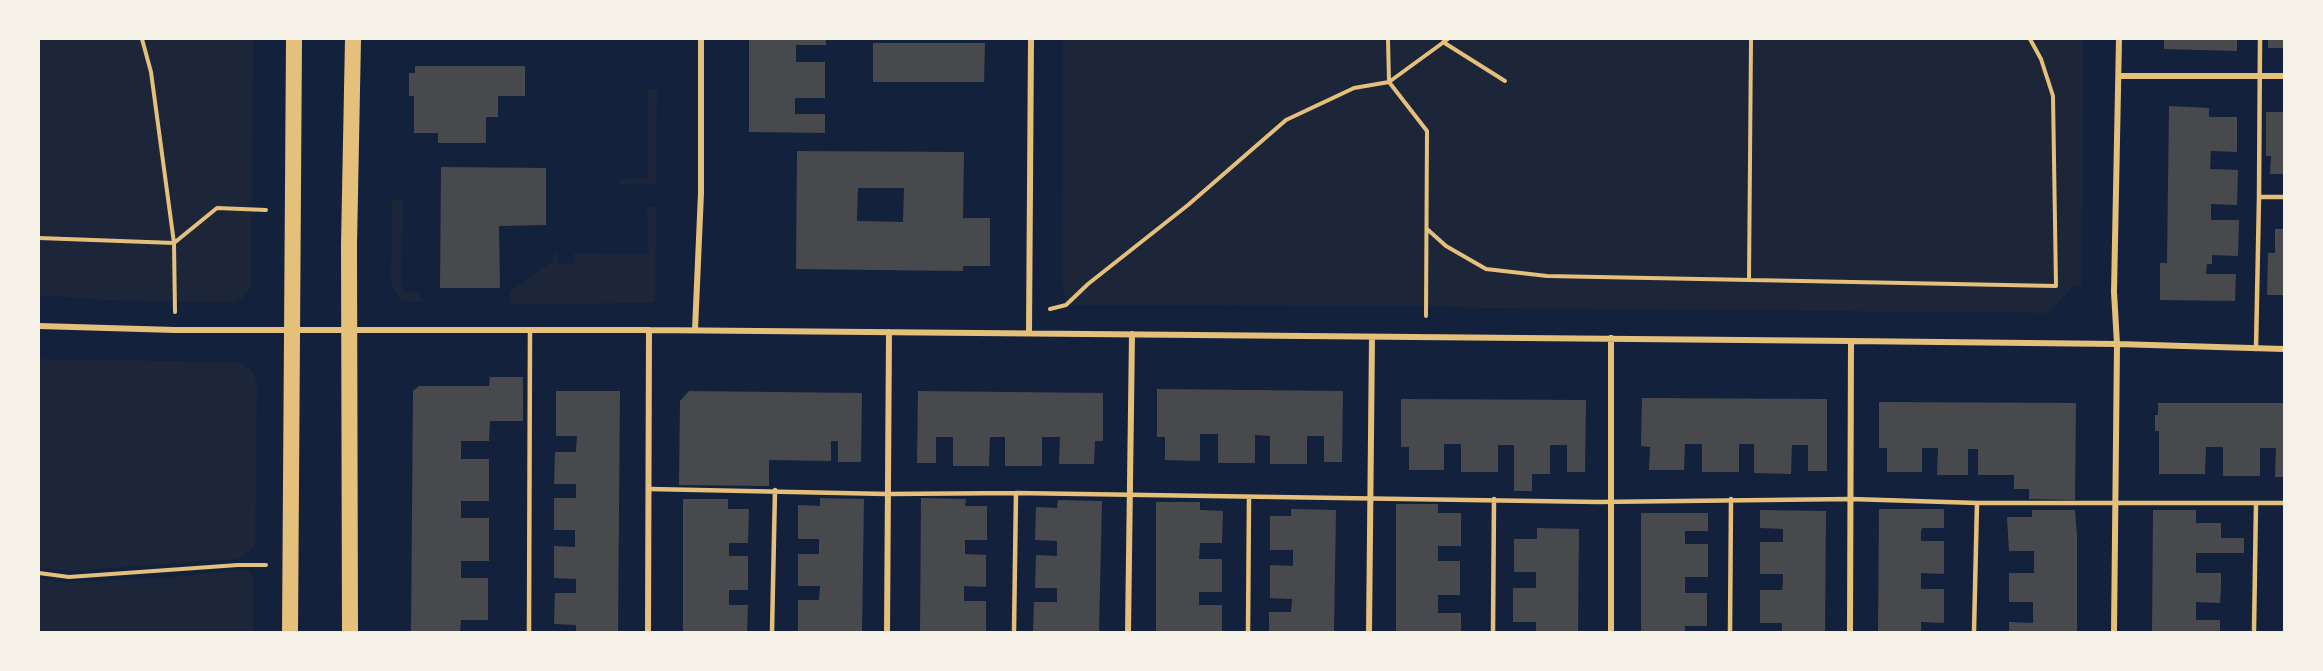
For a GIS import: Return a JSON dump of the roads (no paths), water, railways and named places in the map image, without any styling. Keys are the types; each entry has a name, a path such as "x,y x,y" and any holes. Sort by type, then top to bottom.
{"highway":[{"path":"290,632 294,39"},
{"path":"350,632 353,39"}],"street":[{"path":"695,330 701,193 702,39"},
{"path":"1029,333 1031,39"},
{"path":"2114,632 2117,344 2114,292 2119,39"},
{"path":"2119,76 2284,76"},
{"path":"39,326 175,330 695,330 1611,338 2117,344 2284,349"},
{"path":"648,632 649,330"},
{"path":"887,632 889,332"},
{"path":"1128,632 1132,334"},
{"path":"1369,632 1372,337"},
{"path":"1611,338 1611,632"},
{"path":"1850,632 1851,341"}],"lane":[{"path":"2256,349 2260,39"},
{"path":"2259,197 2284,197"},
{"path":"529,632 531,330"},
{"path":"650,489 1612,502 1851,500 2115,504 2284,503"},
{"path":"772,632 775,490"},
{"path":"1014,632 1016,493"},
{"path":"1248,632 1249,497"},
{"path":"1493,632 1494,500"},
{"path":"1730,632 1731,500"},
{"path":"1974,632 1977,503"},
{"path":"2254,632 2256,503"}]}
